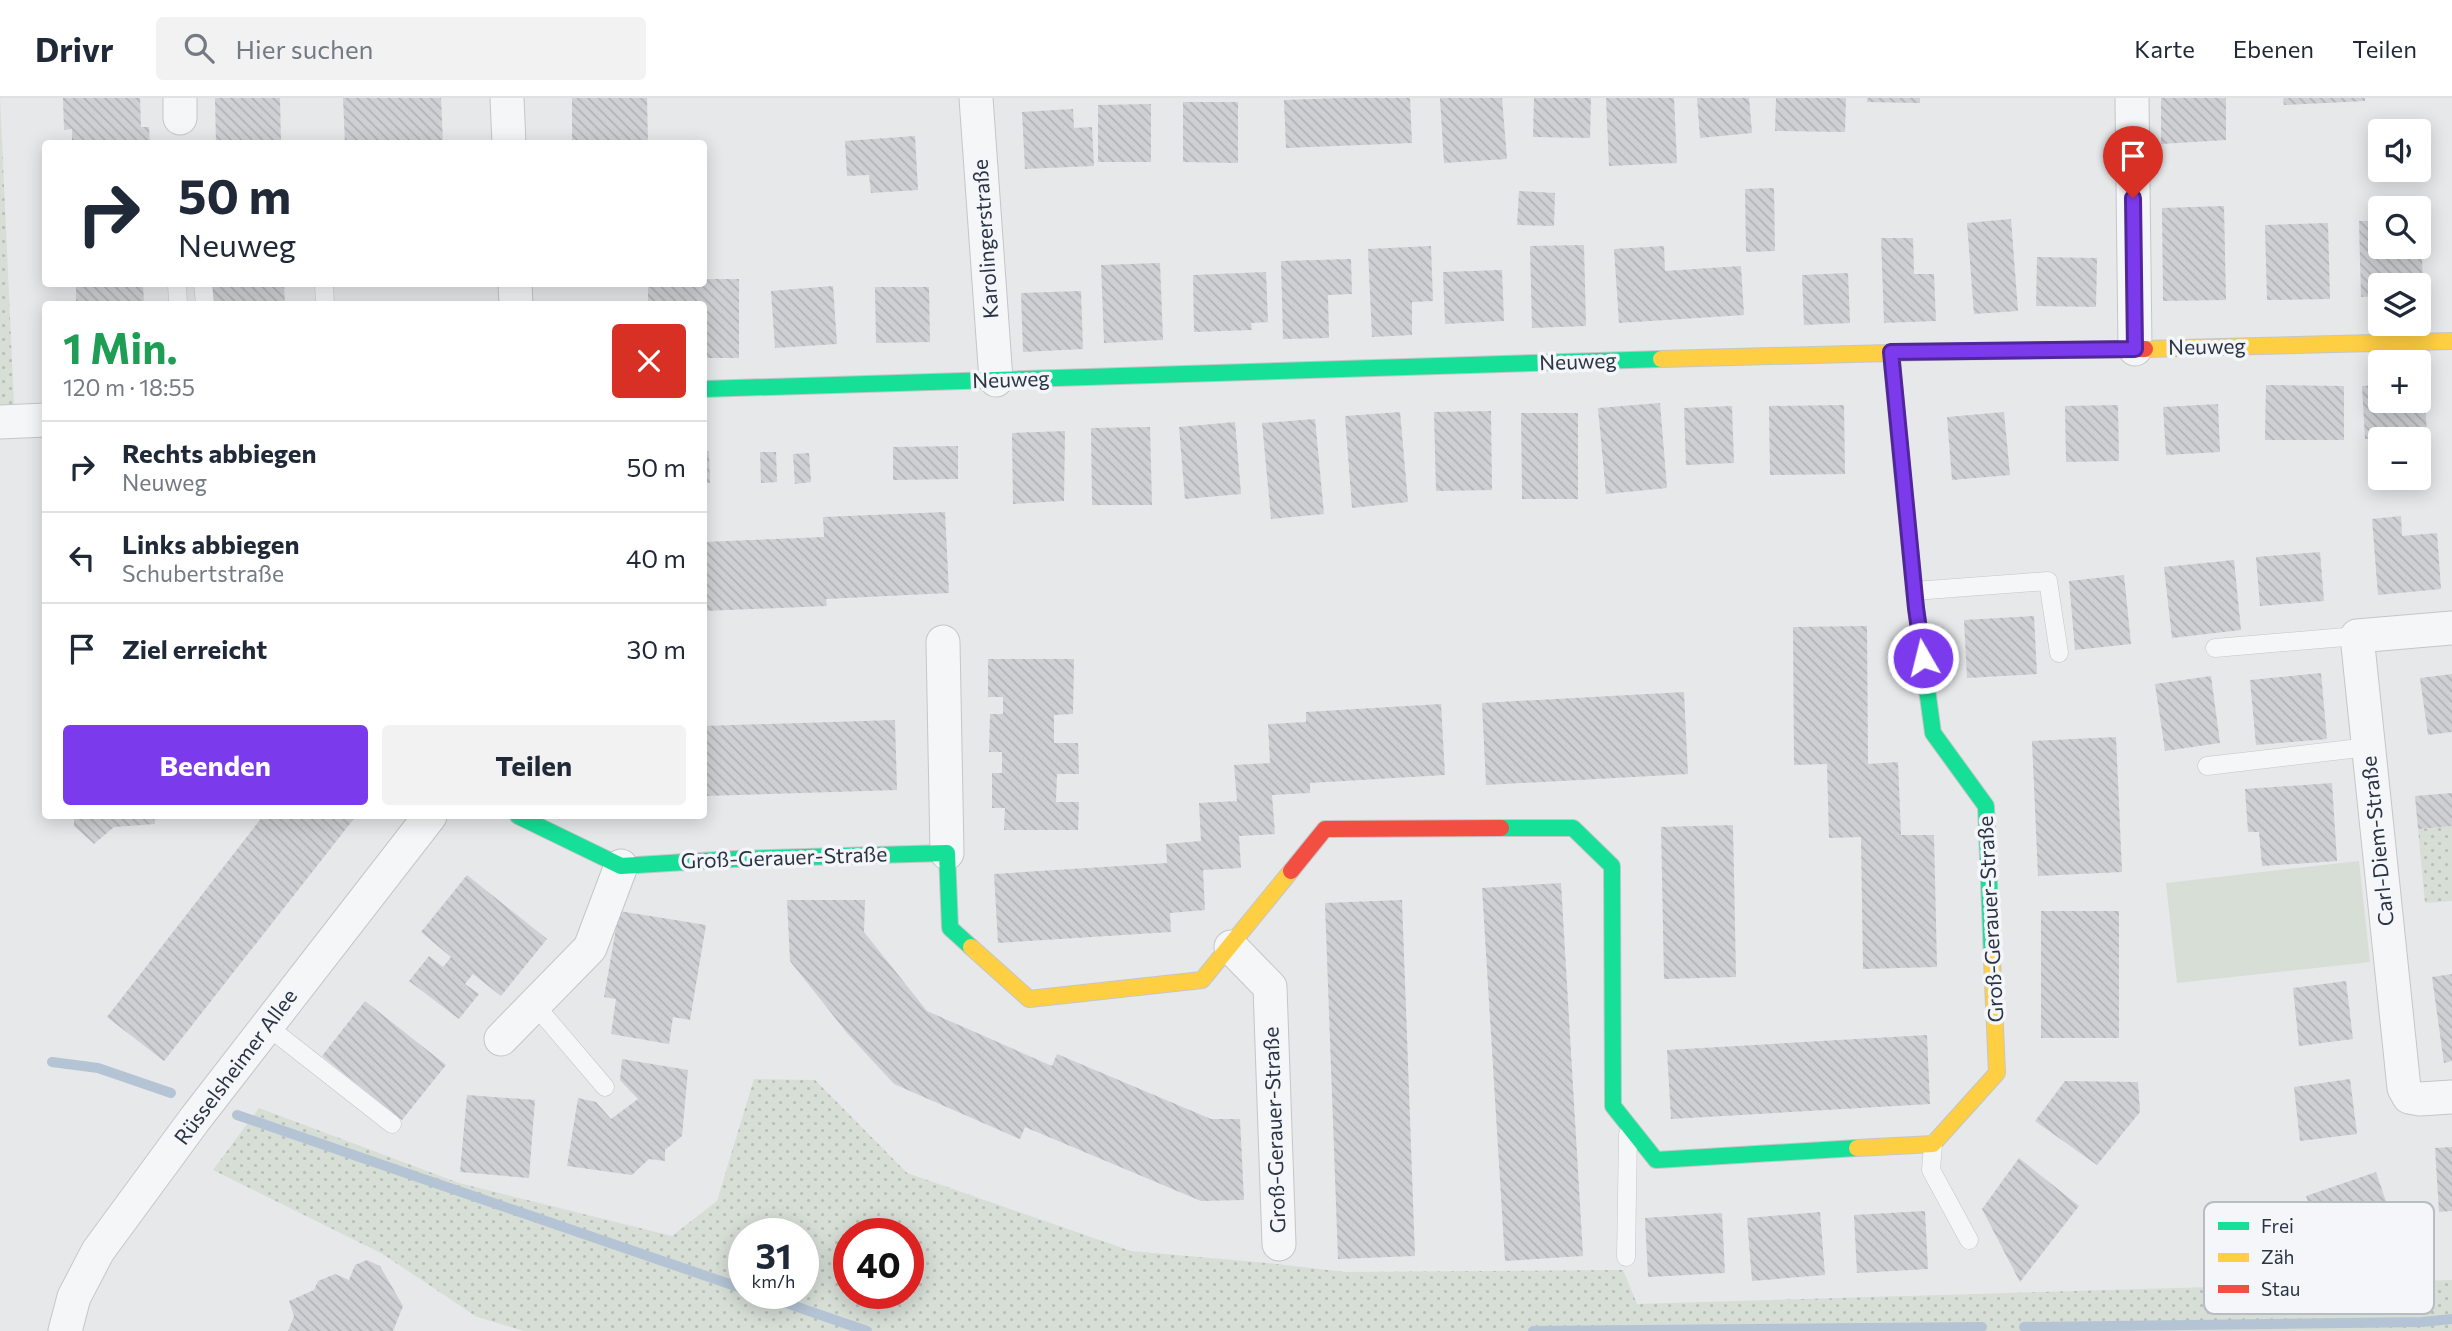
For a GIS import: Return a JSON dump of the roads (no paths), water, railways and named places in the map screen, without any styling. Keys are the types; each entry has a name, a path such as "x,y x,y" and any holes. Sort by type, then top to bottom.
{"street":[{"path":"507,98 509,140"},
{"name":"Karolingerstraße","path":"976,98 996,380"},
{"path":"2132,98 2135,349"},
{"name":"Neuweg","path":"707,388 1891,352 2452,341"},
{"name":"Groß-Gerauer-Straße","path":"1891,352 1914,590 1933,733 1986,806 1997,1073 1933,1144"},
{"path":"0,422 42,419"},
{"path":"2357,636 2452,628"},
{"name":"Carl-Diem-Straße","path":"2357,636 2403,1088 2409,1097 2452,1097"},
{"path":"943,642 950,928 1029,999 1202,980 1325,829 1573,828 1612,866 1613,1106 1656,1160 1933,1144"},
{"name":"Rüsselsheimer Allee","path":"65,1331 74,1297 98,1251 267,1026 428,819"},
{"name":"Groß-Gerauer-Straße","path":"525,819 621,866 734,859 947,853"},
{"path":"501,1040 590,948 621,866"},
{"name":"Groß-Gerauer-Straße","path":"1231,947 1270,987 1279,1244"}],"lane":[{"path":"1914,590 2048,581 2059,653"},
{"path":"2215,648 2357,636"},
{"path":"2207,766 2368,747"},
{"path":"535,1005 605,1087"},
{"path":"267,1026 392,1124"},
{"path":"1626,1256 1628,1126"},
{"path":"1933,1144 1931,1170 1969,1240"}],"waterway":[{"path":"52,1062 98,1068 171,1093"},
{"path":"237,1115 728,1284"},
{"path":"803,1309 867,1331"},
{"path":"2024,1327 2422,1322 2452,1319"},
{"path":"1533,1331 1982,1327"}]}
